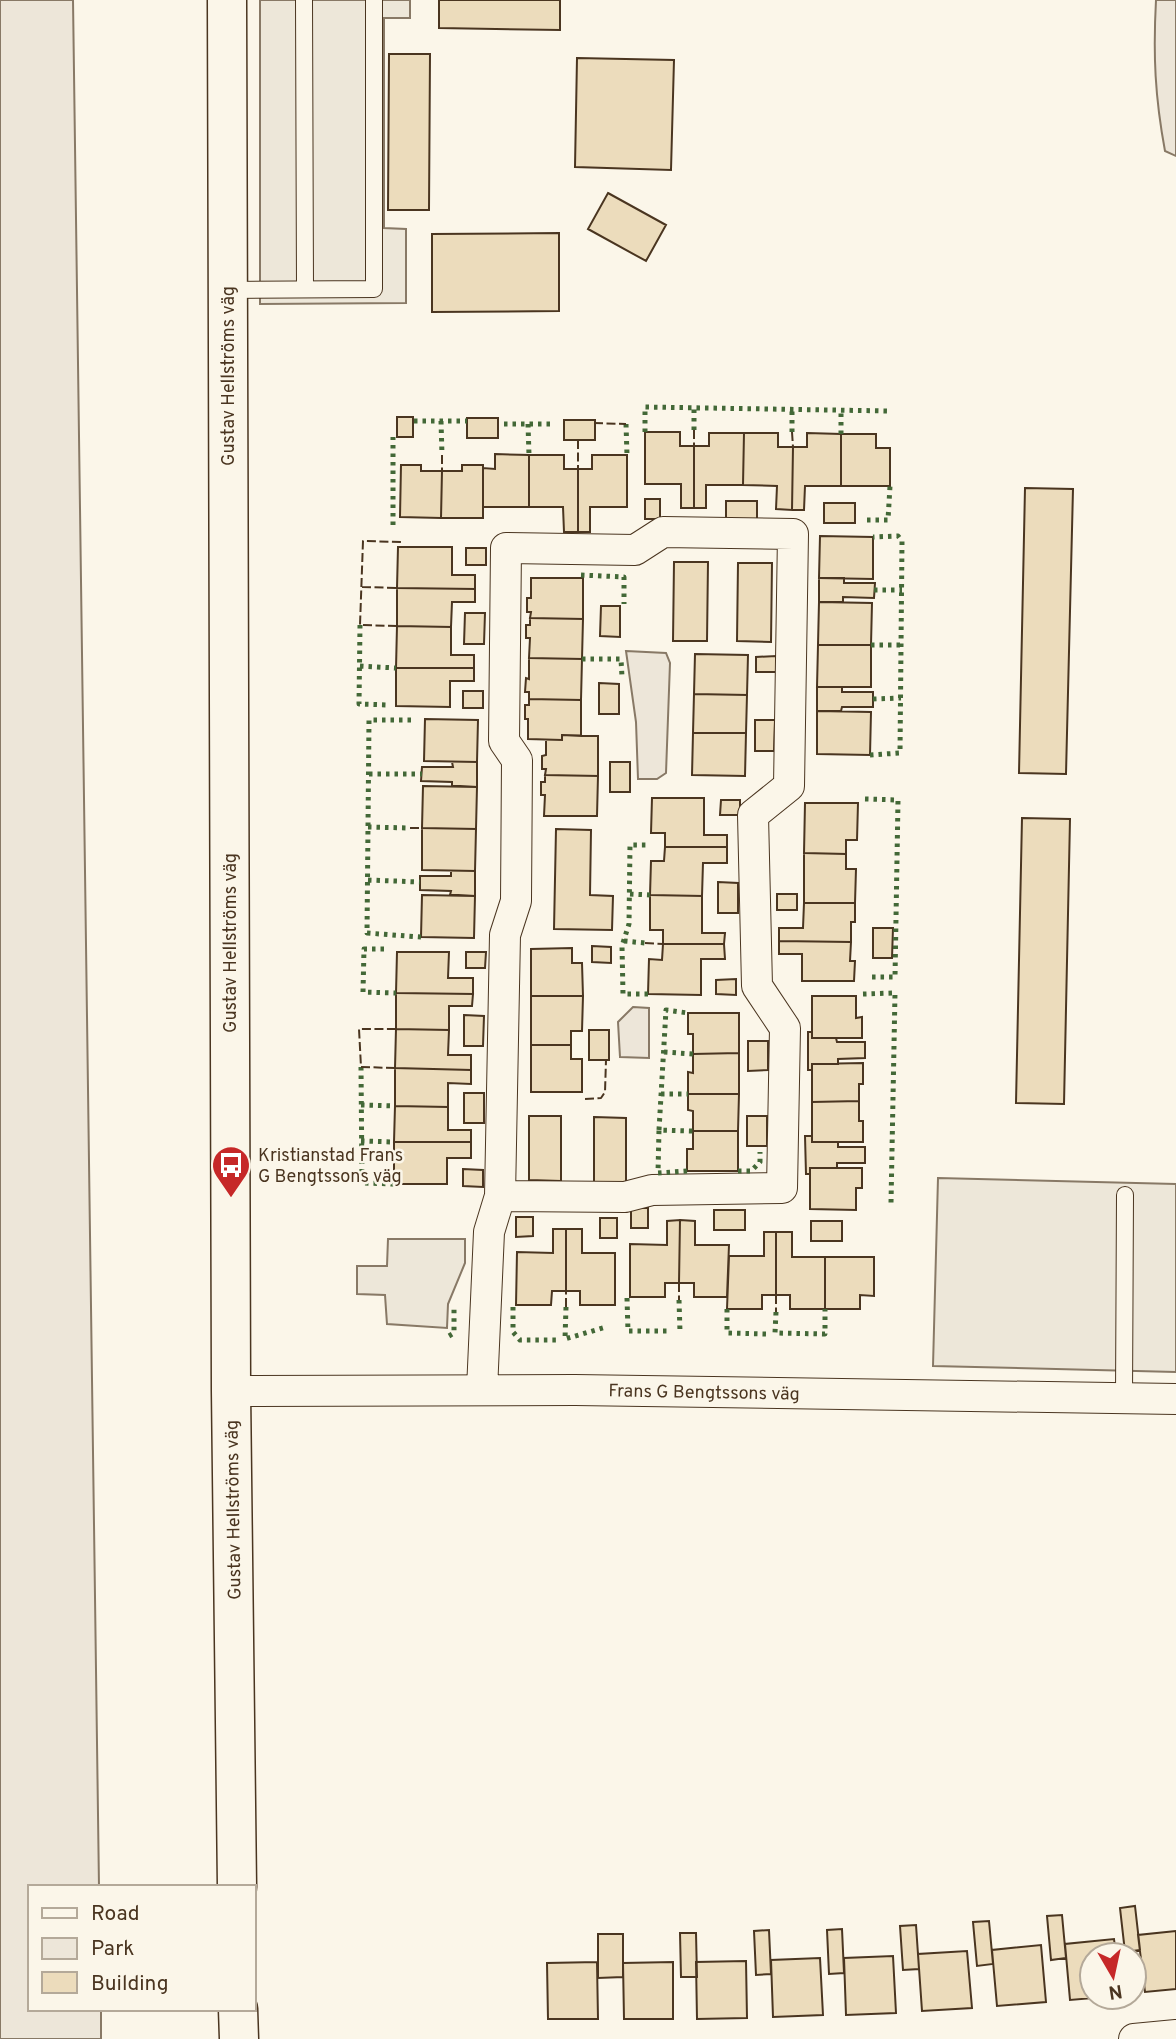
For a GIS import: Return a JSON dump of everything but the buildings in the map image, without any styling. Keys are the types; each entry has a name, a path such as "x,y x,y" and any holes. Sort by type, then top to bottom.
{"street":[{"name":"Gustav Hellströms väg","path":"227,0 231,1391 237,1885"},
{"path":"481,1390 489,1232 500,1196 505,935 516,901 517,760 504,741 506,548 635,550 663,532 793,534 789,786 753,816 757,986 785,1028 782,1188 652,1190 625,1197 500,1196"},
{"name":"Frans G Bengtssons väg","path":"231,1391 481,1390 1176,1399"},
{"path":"238,2011 239,2039"},
{"path":"1134,2039 1176,2035"}],"lane":[{"path":"304,0 305,289"},
{"path":"228,290 374,289 374,0"},
{"path":"1124,1398 1125,1195"}],"green space":[{"path":"0,0 73,0 99,1885 28,1885 28,2011 101,2011 101,2039 0,2039"},
{"path":"1156,0 1176,0 1176,156 1165,151 1159,112 1155,58"},
{"path":"626,651 666,653 670,663 666,773 657,779 638,779 636,722"},
{"path":"633,1007 649,1008 649,1058 620,1057 618,1022"}],"shaded area":[{"path":"260,0 410,0 410,18 384,18 384,228 406,229 406,303 260,304"},
{"path":"938,1178 1176,1184 1176,1372 933,1366"},
{"path":"388,1239 465,1239 465,1263 448,1304 447,1328 387,1324 385,1295 357,1294 357,1266 387,1266"}],"hedge":[{"path":"645,432 645,407 891,411"},
{"path":"694,408 694,430"},
{"path":"792,409 792,432"},
{"path":"841,410 841,434"},
{"path":"414,421 467,421"},
{"path":"441,421 442,455"},
{"path":"504,424 555,424"},
{"path":"528,424 529,455"},
{"path":"626,424 627,455"},
{"path":"393,437 393,525"},
{"path":"867,520 888,520 890,486"},
{"path":"870,755 900,753 902,541 898,536 873,537"},
{"path":"581,575 624,577 624,604"},
{"path":"874,590 902,590"},
{"path":"360,625 359,704 389,705"},
{"path":"871,645 901,645"},
{"path":"582,659 621,659 622,677"},
{"path":"360,666 396,668"},
{"path":"873,699 901,698"},
{"path":"411,720 369,720 367,933 421,937"},
{"path":"369,774 422,774"},
{"path":"865,799 898,800 895,977 868,977"},
{"path":"368,827 410,828"},
{"path":"648,994 623,994 622,946 629,924 630,845 650,845"},
{"path":"368,880 420,882"},
{"path":"630,894 650,895"},
{"path":"624,941 645,943"},
{"path":"384,949 364,949 363,992 396,993"},
{"path":"863,994 895,993 891,1203"},
{"path":"659,1130 666,1010 688,1013"},
{"path":"664,1052 693,1054"},
{"path":"361,1067 362,1183 394,1184"},
{"path":"661,1094 688,1094"},
{"path":"361,1105 395,1106"},
{"path":"687,1171 658,1173 659,1130 693,1131"},
{"path":"361,1141 394,1142"},
{"path":"738,1171 751,1171 760,1162 760,1152"},
{"path":"627,1298 628,1331 669,1331"},
{"path":"679,1300 680,1332"},
{"path":"513,1307 513,1332 520,1340 556,1340"},
{"path":"566,1307 565,1339 606,1327"},
{"path":"449,1336 454,1333 454,1308"},
{"path":"727,1309 727,1333 767,1334"},
{"path":"776,1312 775,1333 825,1334 825,1309"}],"fence":[{"path":"594,423 626,424"},
{"path":"694,430 694,446"},
{"path":"792,432 793,447"},
{"path":"578,440 578,469"},
{"path":"442,455 442,471"},
{"path":"397,626 360,625 363,541 401,542"},
{"path":"362,587 397,588"},
{"path":"410,828 422,828"},
{"path":"645,943 663,944"},
{"path":"395,1068 361,1067 359,1029 396,1029"},
{"path":"585,1099 601,1098 605,1092 606,1060"},
{"path":"679,1283 679,1300"},
{"path":"566,1291 566,1307"},
{"path":"776,1295 776,1312"}],"place":[{"name":"Kristianstad Frans G Bengtssons väg","path":"231,1199"}]}
